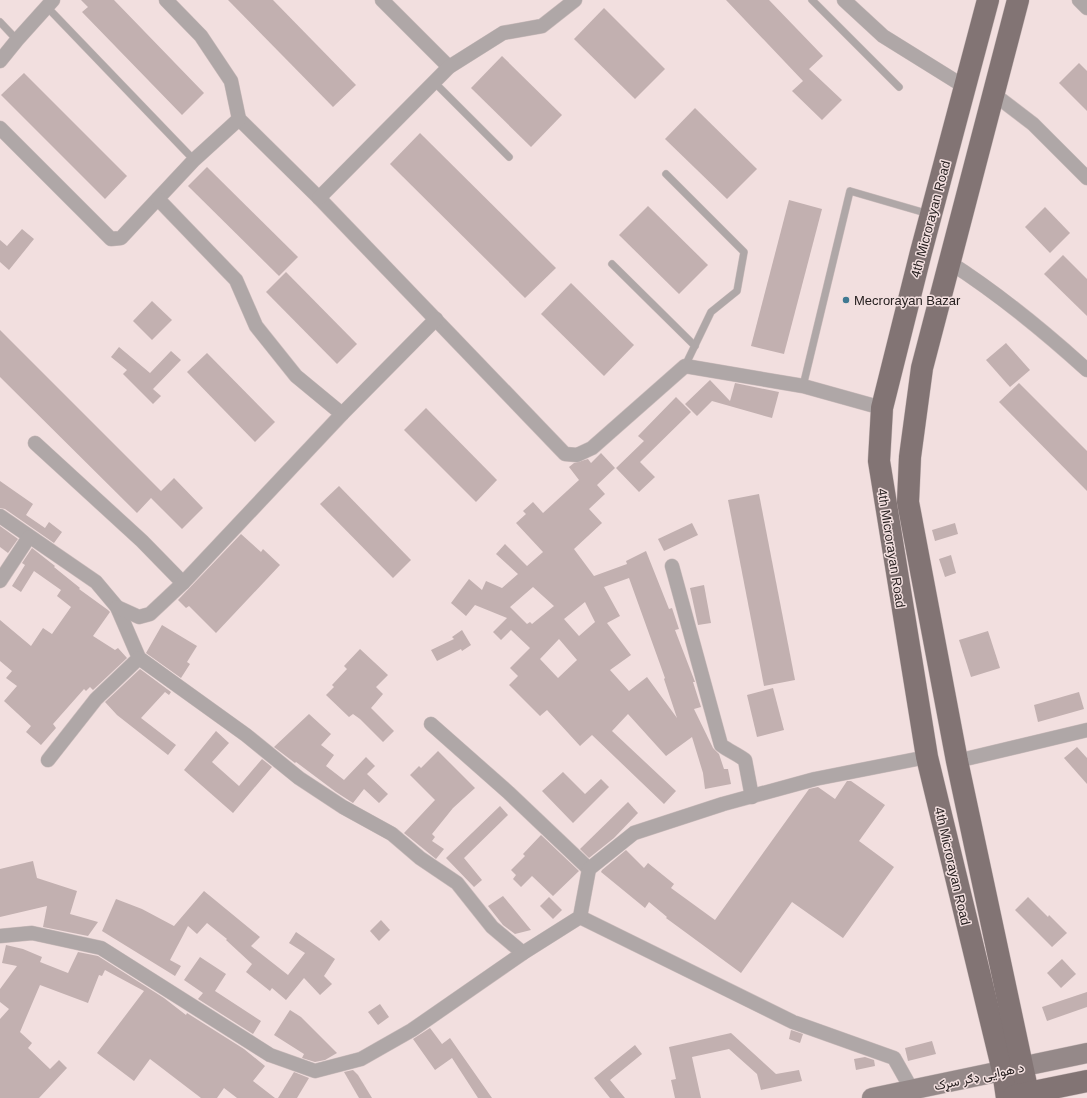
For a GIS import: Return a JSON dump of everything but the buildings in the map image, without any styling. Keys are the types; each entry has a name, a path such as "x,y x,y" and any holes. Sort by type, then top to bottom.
{"main road":[{"name":"4th Microrayan Road","path":"988,0 882,408 878,461 927,757 1013,1069 1029,1096"},
{"name":"4th Microrayan Road","path":"1006,1098 1013,1069 908,502 910,457 922,368 1018,0"},
{"path":"967,78 997,85"},
{"path":"901,603 925,596"},
{"name":"د هوایی ډګر سړک","path":"872,1098 1087,1054"},
{"path":"1006,1098 1029,1096 1087,1081"}],"street":[{"path":"166,0 201,36 232,81 239,119 319,198 565,454 577,455 592,448 685,366 803,386 882,408"},
{"path":"382,0 449,66"},
{"path":"319,198 449,66 503,33 542,26 575,0"},
{"path":"844,0 883,36 967,78"},
{"path":"1079,0 1087,8"},
{"path":"0,61 50,4"},
{"path":"997,85 1033,124 1087,178"},
{"path":"0,128 111,239 121,238 194,160 239,119"},
{"path":"158,199 236,280 256,326 296,376 342,414"},
{"path":"949,262 988,288 1022,314 1087,370"},
{"path":"117,607 139,617 150,614 183,583 342,414 436,319"},
{"path":"35,443 142,541 183,583"},
{"path":"0,516 96,582 117,607 139,658 246,735 299,778 343,808 392,834 420,858 457,883 492,927 523,953"},
{"path":"0,581 29,537"},
{"path":"672,566 721,745 745,760 752,797"},
{"path":"48,760 96,699 139,658"},
{"path":"431,724 509,793 589,869"},
{"path":"957,761 1087,730"},
{"path":"0,936 32,933 101,948 270,1055 316,1071 361,1059 412,1030 523,953 580,917 589,869 634,833 723,804 815,779 927,757"},
{"path":"580,917 793,1022 894,1058 912,1090"}],"lane":[{"path":"812,0 898,87"},
{"path":"50,4 194,160"},
{"path":"0,22 17,40"},
{"path":"434,82 509,157"},
{"path":"666,174 744,252 737,291 711,312 685,366"},
{"path":"803,386 850,191 931,215"},
{"path":"612,264 695,346"}],"place":[{"name":"Mecrorayan Bazar","path":"846,300"}]}
